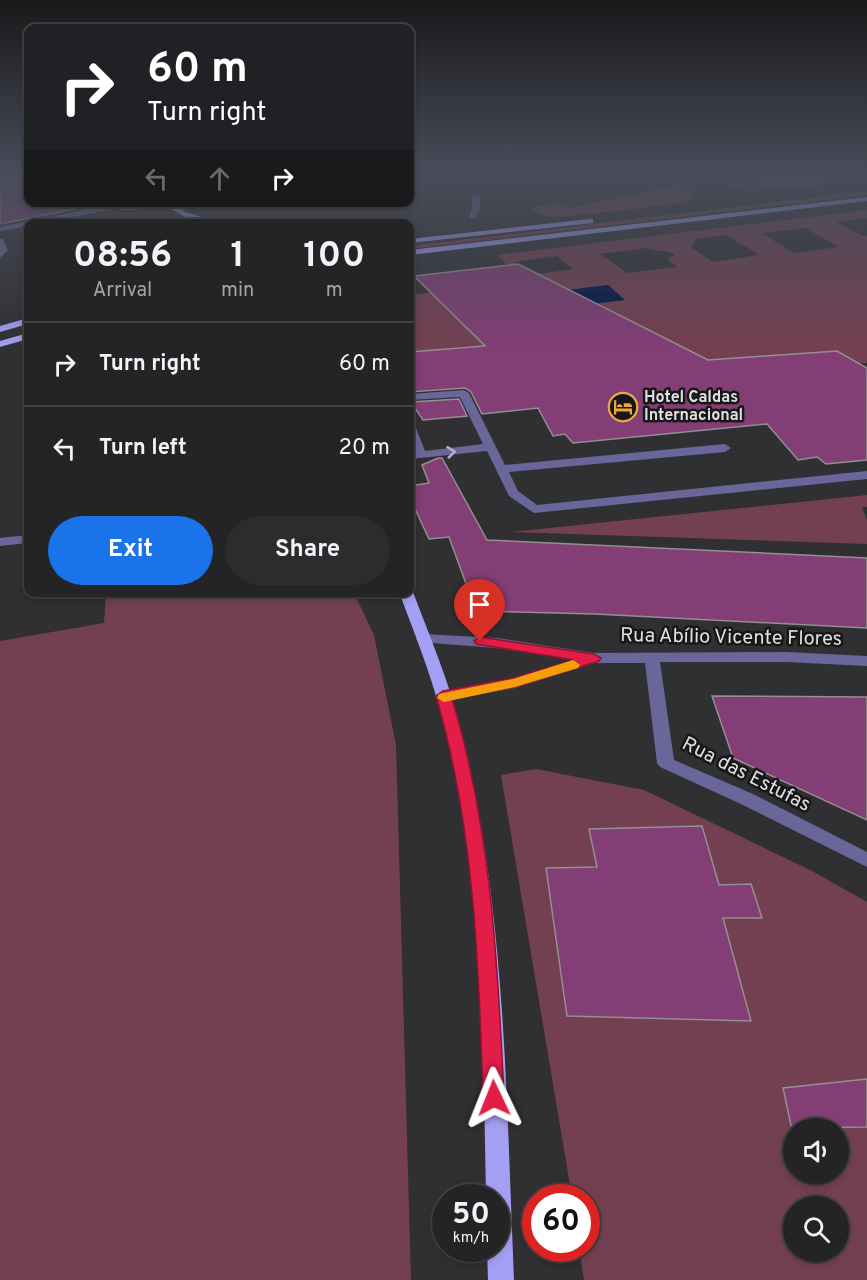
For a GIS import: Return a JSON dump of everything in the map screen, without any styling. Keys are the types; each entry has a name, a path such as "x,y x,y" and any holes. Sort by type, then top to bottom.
{"main road":[{"path":"414,241 492,232"},
{"path":"414,253 590,232"},
{"path":"0,329 24,322"},
{"path":"0,344 24,337"},
{"path":"408,597 453,729 473,828 486,949 501,1280"}],"street":[{"path":"0,241 4,250 0,255"},
{"path":"414,397 464,393 513,493 534,509 867,475"},
{"path":"415,455 492,447"},
{"path":"502,469 725,448"},
{"path":"0,543 24,540"},
{"name":"Rua Abílio Vicente Flores","path":"423,639 497,642 594,658 786,657 867,661"},
{"name":"Rua das Estufas","path":"652,657 666,763 747,799 867,860"},
{"name":"Rua Abílio Vicente Flores","path":"443,696 515,683 594,658"}],"shaded area":[{"path":"529,232 556,232 414,249 414,246"},
{"path":"688,232 772,232 761,233 794,253 839,247 812,232 854,232 867,236 867,363 836,365 831,360 849,358 837,351 796,355 804,361 816,361 823,366 797,369 829,398 772,404 737,368 502,388 499,384 414,392 414,387 548,374 528,343 414,352 414,295 524,282 497,255","holes":["726,235 760,255 713,262 691,247 696,239","646,248 675,255 667,259 677,267 627,273 600,254","557,256 573,269 530,275 514,262","608,285 624,300 590,304 614,328 640,325 647,330 529,343 517,328 476,332 469,323 478,322 464,303"]},
{"path":"867,495 867,507 862,507 867,520 867,544 511,532"},
{"path":"106,597 356,597 374,635 396,745 411,1280 0,1280 0,641 104,623"},
{"path":"536,769 644,790 812,871 867,902 867,1280 584,1280 581,1262 600,1262 600,1184 570,1184 501,775"}],"water":[{"path":"608,285 625,300 543,310 529,295"}],"building":[{"path":"518,264 708,360 837,351 867,368 867,460 826,464 817,457 798,460 767,424 573,443 565,434 553,436 538,408 482,414 471,392 465,388 414,392 414,352 485,346 414,276"},
{"path":"459,399 467,416 423,420 414,406 414,402"},
{"path":"442,458 487,540 867,558 867,628 595,614 476,611 449,537 429,539 414,507 414,485 429,483 422,465"},
{"path":"712,696 867,697 867,820 733,758"},
{"path":"702,826 719,885 751,884 762,918 723,918 751,1021 567,1016 546,868 597,867 589,829"},
{"path":"867,1079 867,1127 849,1127 849,1118 789,1118 783,1088"}],"slow traffic":[{"path":"444,698 443,696 515,683 573,665"}],"place":[{"name":"Hotel Caldas Internacional","path":"623,407"}],"route":[{"path":"480,641 594,658 515,683 443,696 463,772 473,828 489,984 494,1098"}]}
